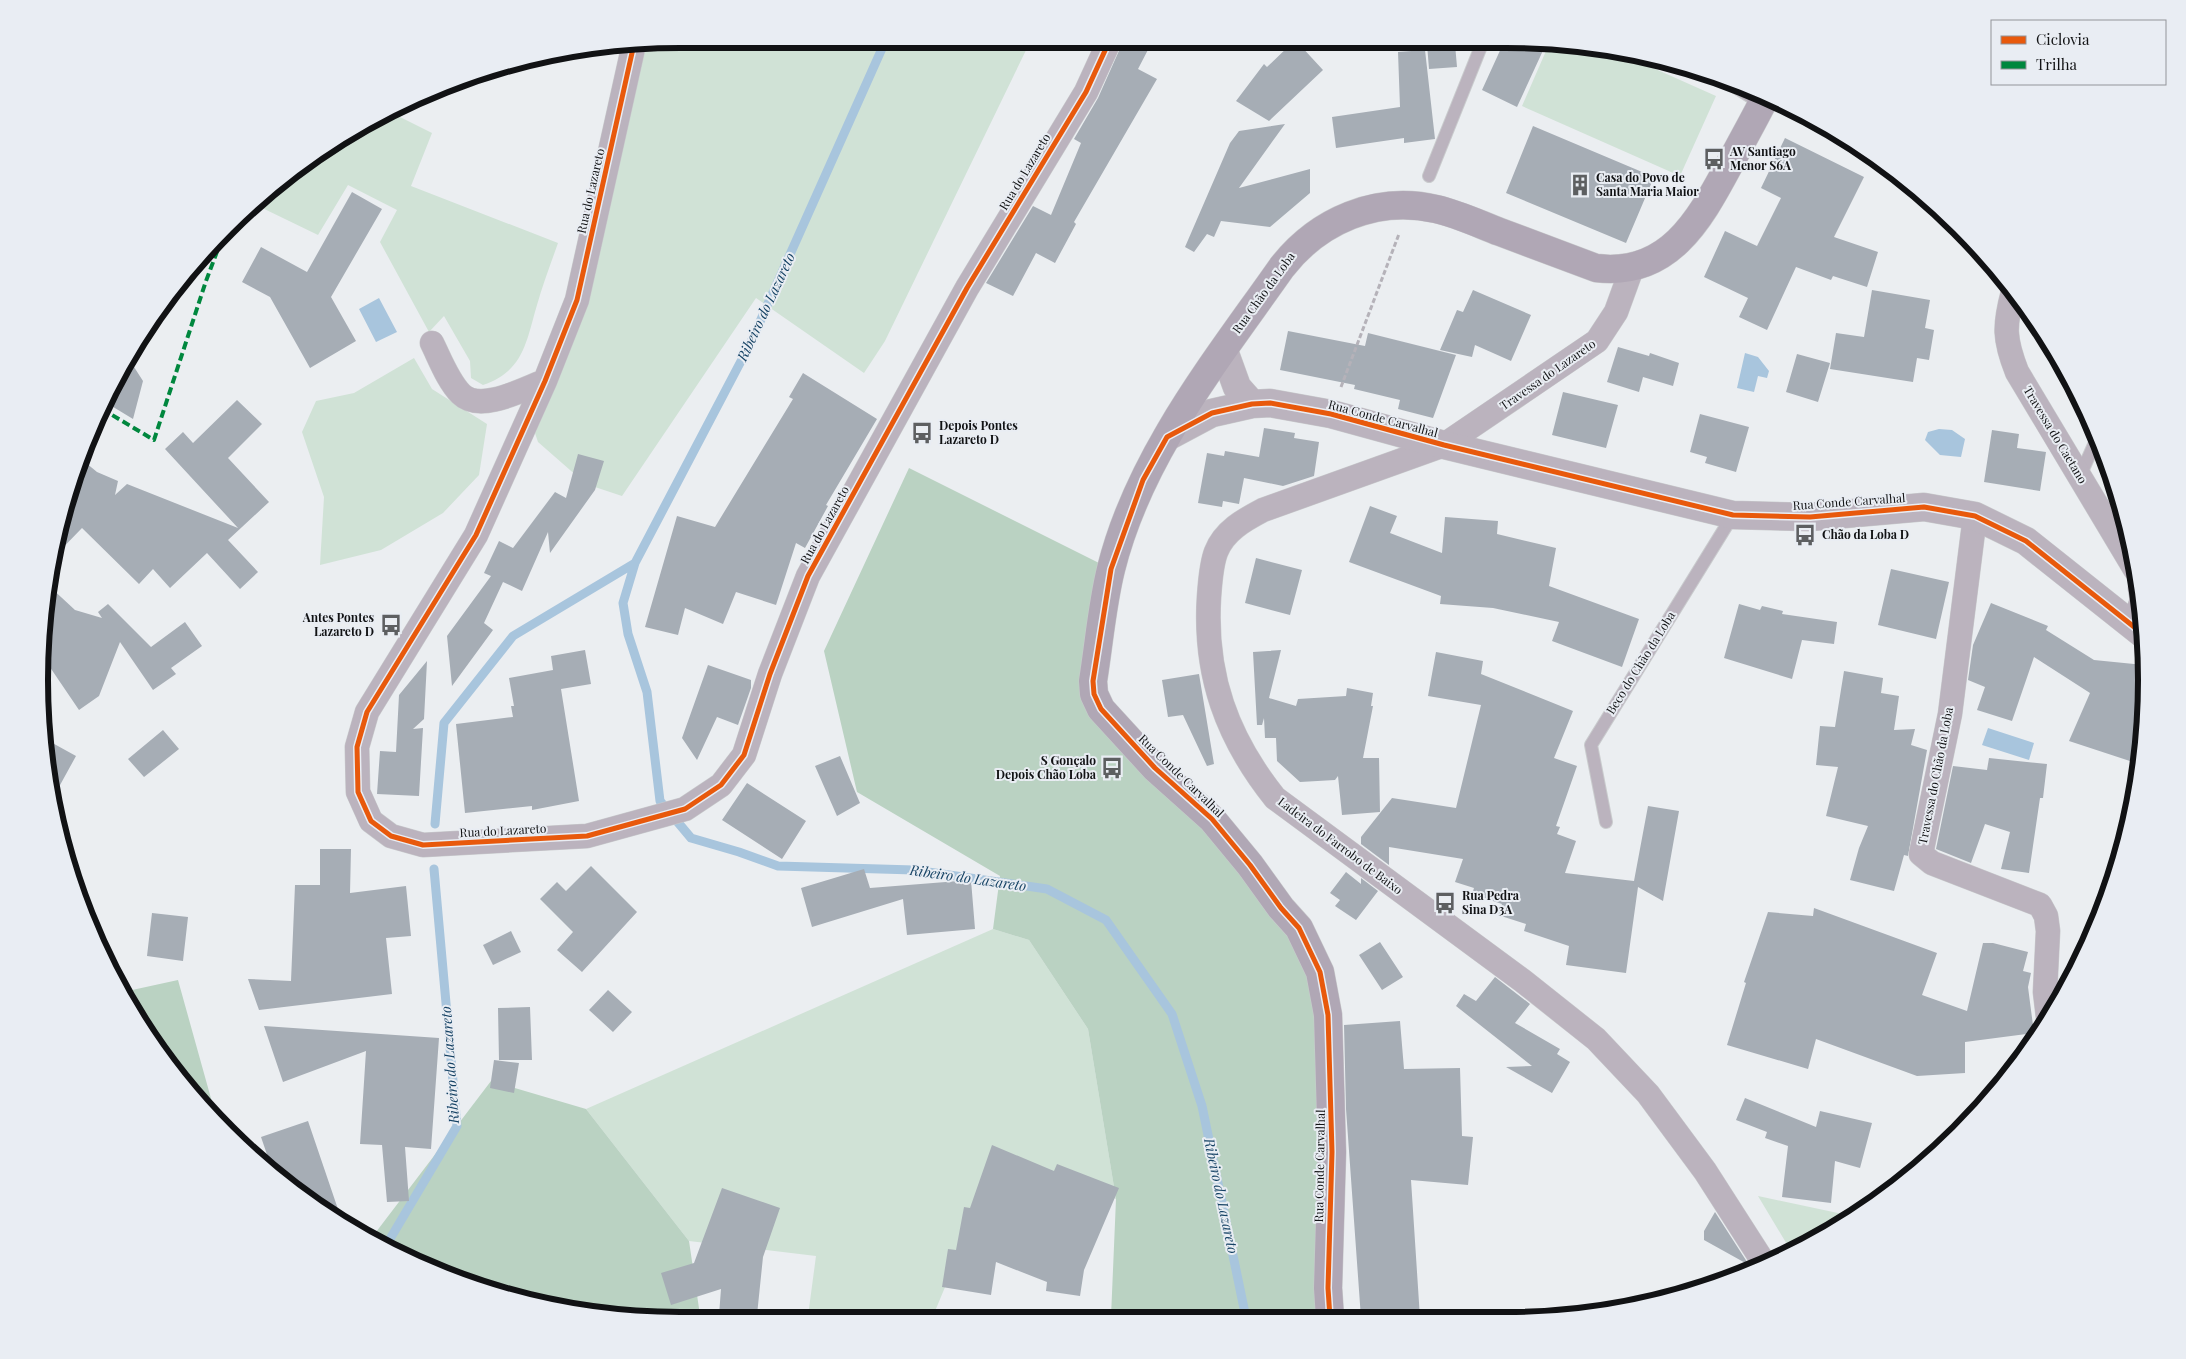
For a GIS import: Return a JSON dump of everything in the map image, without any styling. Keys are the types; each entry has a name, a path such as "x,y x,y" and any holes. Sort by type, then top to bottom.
{"main road":[{"path":"1632,268 1656,258 1674,247 1704,212 1763,103"},
{"name":"Rua Chão da Loba","path":"1167,436 1296,248 1317,232 1360,211 1382,206 1436,209 1596,268 1614,270 1632,268"},
{"name":"Rua Conde Carvalhal","path":"1167,436 1143,480 1111,569 1093,681 1094,694 1101,709 1155,768 1212,819 1250,865 1281,908 1299,928 1320,972 1328,1015 1332,1152 1328,1288 1330,1312"}],"street":[{"name":"Rua do Lazareto","path":"633,50 577,300 545,381 476,535 367,712 357,747 358,792 371,821 391,836 423,845 587,836 623,828 685,809 721,785 744,755 770,674 808,576 967,288 1086,92 1106,48"},
{"name":"Travessa do Lazareto","path":"1444,445 1597,341 1616,312 1632,268"},
{"name":"Travessa do Caetano","path":"2011,299 2006,320 2008,349 2017,372 2125,552"},
{"path":"432,343 461,395 475,402 493,401 545,381"},
{"path":"1224,351 1237,387 1252,404"},
{"name":"Rua Conde Carvalhal","path":"1167,436 1212,413 1252,404 1270,403 1331,414 1444,445 1733,515 1810,517 1924,507 1974,516 2026,541 2136,628"},
{"name":"Ladeira do Farrobo de Baixo","path":"1444,445 1263,510 1240,523 1226,536 1216,552 1210,587 1207,628 1214,673 1224,710 1238,745 1274,798 1523,982 1596,1040 1648,1094 1705,1171 1760,1257"},
{"name":"Travessa do Chão da Loba","path":"1974,516 1950,714 1921,854 1932,863 2040,905 2046,916 2048,932 2045,992 2047,1007"}],"lane":[{"path":"1429,176 1480,48"},
{"path":"2080,476 2093,446"},
{"name":"Beco do Chão da Loba","path":"1606,822 1591,745 1733,515"}],"path":[{"path":"1331,414 1400,232"}],"green space":[{"path":"1027,48 885,341 864,373 756,298 622,496 586,484 538,442 530,418 641,49"},
{"path":"1547,49 1589,53 1641,62 1716,96 1680,176 1522,106"},
{"path":"396,115 432,133 411,186 558,243 521,354 507,372 483,385 471,378 470,361 444,316 429,332 380,242 397,210 348,185 318,235 260,207 328,154 363,132"},
{"path":"414,358 432,389 487,424 479,475 443,513 381,550 320,565 324,497 302,432 316,401 354,393"},
{"path":"909,468 1111,569 1093,681 1319,972 1330,1312 1111,1312 1116,1199 1088,1029 1029,940 993,929 1000,876 857,792 824,651"},
{"path":"993,929 1029,940 1088,1029 1116,1199 1000,1155 935,1312 809,1312 816,1256 689,1241 586,1109"},
{"path":"178,980 213,1105 178,1064 154,1031 129,991"},
{"path":"491,1081 586,1109 689,1241 700,1312 638,1310 597,1306 516,1290 476,1278 438,1263 375,1233"},
{"path":"1758,1196 1843,1214 1822,1227 1788,1245"}],"water":[{"path":"379,298 397,332 376,342 359,309"},
{"path":"1745,353 1758,357 1769,371 1767,378 1758,376 1754,392 1737,388"},
{"path":"1939,429 1952,430 1965,439 1961,457 1940,455 1925,440 1928,432"},
{"path":"1988,728 2034,743 2029,760 1982,745"}],"building":[{"path":"1120,48 1149,48 1138,69 1157,79 1074,222 1076,224 1055,263 1036,253 1013,296 986,283 1033,206 1051,215 1081,143 1074,139 1098,98"},
{"path":"1287,48 1303,48 1323,70 1269,121 1236,101 1264,64 1267,67"},
{"path":"1427,48 1455,48 1457,67 1429,69"},
{"path":"1501,48 1544,49 1517,107 1482,90"},
{"path":"1425,50 1435,139 1404,143 1404,138 1336,148 1332,117 1400,107 1398,52"},
{"path":"1285,124 1239,188 1310,169 1310,193 1270,227 1221,221 1214,237 1207,234 1194,252 1185,247 1230,143 1239,131"},
{"name":"Casa do Povo de Santa Maria Maior","path":"1533,126 1654,177 1626,243 1506,193"},
{"path":"1785,138 1864,177 1834,237 1878,252 1867,287 1833,276 1831,280 1796,267 1767,330 1739,317 1748,298 1704,277 1725,231 1757,246 1781,198 1761,188"},
{"path":"352,192 382,209 331,297 356,341 310,368 270,297 242,282 261,247 307,272"},
{"path":"1473,290 1531,315 1511,361 1475,345 1472,357 1440,350 1457,310 1463,312"},
{"path":"1872,290 1930,300 1925,328 1934,330 1929,360 1917,358 1913,382 1830,369 1836,333 1864,337"},
{"path":"1288,331 1365,346 1368,333 1456,355 1433,418 1398,409 1400,400 1354,389 1355,385 1280,370"},
{"path":"1618,347 1649,356 1650,353 1679,363 1673,386 1643,377 1639,392 1607,382"},
{"path":"1797,354 1830,363 1818,402 1786,392"},
{"path":"132,363 143,381 133,419 111,405"},
{"path":"803,373 877,419 826,505 828,506 805,548 796,543 776,605 736,592 723,624 685,608 678,635 645,627 677,516 715,527 793,399 789,397"},
{"path":"1563,392 1618,405 1606,448 1552,435"},
{"path":"237,400 262,424 228,458 269,502 228,540 258,572 240,589 207,553 170,588 153,569 139,584 82,528 62,549 69,516 86,463 97,472 118,481 115,495 127,484 238,528 165,449 183,432 193,443"},
{"path":"1700,414 1749,427 1736,472 1705,463 1707,457 1690,452"},
{"path":"1264,428 1295,433 1294,438 1319,442 1314,476 1283,486 1244,478 1239,504 1223,501 1222,507 1198,503 1207,453 1224,456 1225,451 1259,457"},
{"path":"1992,430 2019,434 2017,448 2046,452 2040,491 1984,482"},
{"path":"578,454 604,461 595,490 550,553 548,532 522,591 503,582 484,623 493,630 452,686 447,636 491,576 484,573 499,541 513,548 555,492 566,498"},
{"path":"1370,506 1397,516 1390,533 1442,553 1445,517 1498,521 1497,534 1556,548 1549,586 1639,619 1622,667 1552,641 1559,622 1493,608 1440,604 1441,596 1349,562"},
{"path":"1256,558 1302,570 1290,615 1245,603"},
{"path":"1891,569 1949,582 1936,639 1878,625"},
{"path":"54,591 75,610 102,618 98,612 108,604 151,647 185,622 202,646 171,668 176,674 153,690 120,642 99,696 79,710 48,665"},
{"path":"1991,603 2048,626 2046,630 2094,660 2138,664 2137,721 2133,762 2069,741 2090,693 2034,657 2012,721 1977,710 1985,687 1968,680 1973,645"},
{"path":"1739,604 1760,610 1762,606 1783,611 1782,614 1837,622 1834,644 1802,640 1792,679 1724,658"},
{"path":"585,650 591,684 561,689 579,801 532,810 532,806 465,813 456,724 513,717 511,706 514,706 509,678 553,670 551,656"},
{"path":"1281,650 1269,698 1296,706 1298,699 1346,696 1347,688 1373,693 1371,706 1373,706 1363,758 1379,758 1380,812 1342,815 1338,776 1335,780 1300,782 1277,761 1276,738 1265,738 1264,718 1262,725 1257,725 1253,652"},
{"path":"1436,652 1483,661 1481,674 1573,711 1554,758 1577,766 1556,826 1560,827 1557,834 1576,841 1565,873 1634,881 1648,806 1679,811 1663,901 1638,887 1626,973 1566,965 1569,946 1524,931 1526,924 1498,915 1502,904 1472,894 1474,888 1455,882 1463,859 1389,847 1389,865 1361,844 1361,837 1392,798 1456,808 1481,705 1428,696"},
{"path":"427,661 424,719 413,729 423,728 419,796 377,794 380,751 396,752 399,695"},
{"path":"708,665 751,680 751,688 738,725 717,717 697,760 682,738"},
{"path":"1844,671 1883,678 1881,693 1899,696 1894,730 1915,729 1911,745 1927,750 1908,856 1904,855 1894,891 1850,880 1859,848 1868,826 1826,816 1838,767 1816,765 1820,726 1835,727"},
{"path":"1199,674 1214,764 1207,766 1183,715 1168,717 1162,680"},
{"path":"163,730 179,749 144,777 128,759"},
{"path":"51,742 76,756 58,789"},
{"path":"840,756 860,803 837,816 815,766"},
{"path":"1989,758 2047,764 2043,798 2040,798 2029,873 2001,869 2010,832 1985,824 1971,863 1936,849 1953,766 1987,770"},
{"path":"747,783 806,821 782,859 722,820"},
{"path":"320,849 351,849 350,893 406,886 411,936 386,938 392,994 259,1010 248,979 291,981 295,885 320,885"},
{"path":"591,866 637,912 582,972 557,950 573,932 540,899 557,882 566,891"},
{"path":"864,869 870,888 971,880 975,929 907,935 903,899 812,927 801,888"},
{"path":"1346,872 1361,884 1361,878 1378,891 1356,920 1335,906 1340,900 1330,893"},
{"path":"1814,908 1937,953 1922,995 1967,1011 1983,943 1993,943 2028,952 2023,971 2031,973 2028,987 2033,1029 2030,1033 1965,1042 1965,1073 1917,1076 1816,1039 1808,1069 1727,1045 1746,983 1744,982 1768,912 1813,916"},
{"path":"152,913 188,917 183,961 147,956"},
{"path":"511,931 521,952 493,965 483,945"},
{"path":"1380,942 1403,977 1382,990 1359,955"},
{"path":"1495,977 1530,1004 1515,1023 1560,1049 1557,1054 1570,1062 1552,1093 1506,1067 1532,1066 1456,1006 1464,994 1476,1001"},
{"path":"608,990 632,1012 613,1032 589,1010"},
{"path":"530,1007 532,1060 499,1060 498,1008"},
{"path":"1400,1021 1404,1069 1460,1068 1462,1136 1473,1137 1468,1185 1411,1180 1420,1312 1361,1312 1346,1109 1344,1025"},
{"path":"264,1026 439,1038 431,1149 405,1147 409,1201 387,1202 382,1145 360,1144 366,1051 283,1082"},
{"path":"494,1060 519,1063 514,1093 490,1088"},
{"path":"1745,1098 1816,1127 1820,1111 1872,1123 1860,1168 1835,1161 1831,1203 1782,1197 1788,1146 1765,1138 1767,1132 1736,1120"},
{"path":"308,1121 339,1212 269,1160 261,1137"},
{"path":"992,1145 1054,1171 1057,1164 1119,1188 1084,1270 1080,1296 1046,1291 1047,1282 996,1262 991,1295 942,1287 948,1249 956,1250 964,1207 970,1208"},
{"path":"722,1188 780,1208 763,1257 757,1312 719,1312 721,1289 671,1305 661,1273 694,1263"},
{"path":"1715,1212 1748,1263 1704,1240 1704,1231"}],"waterway":[{"name":"Ribeiro do Lazareto","path":"435,824 444,723 513,636 635,563 750,344 882,48"},
{"name":"Ribeiro do Lazareto","path":"635,563 623,603 628,634 647,692 660,801 691,838 778,866 914,870 1047,889 1106,920 1172,1014 1202,1106 1245,1312"},
{"name":"Ribeiro do Lazareto","path":"389,1240 457,1126 434,869"}],"marked path":[{"path":"108,412 154,440 218,248"}],"cycle path":[{"path":"633,50 577,300 545,381 476,535 367,712 357,747 358,792 371,821 391,836 423,845 587,836 685,809 721,785 744,755 770,674 808,576 967,288 1086,92 1106,48"},
{"path":"1330,1312 1328,1288 1332,1152 1328,1015 1320,972 1299,928 1281,908 1250,865 1212,819 1155,768 1101,709 1094,694 1093,681 1111,569 1143,480 1167,437 1212,413 1252,404 1270,403 1331,414 1444,445 1733,515 1810,517 1924,507 1975,516 2026,541 2136,628"}],"place":[{"name":"AV Santiago Menor S6A","path":"1714,159"},
{"name":"Casa do Povo de Santa Maria Maior","path":"1580,185"},
{"name":"Depois Pontes Lazareto D","path":"922,433"},
{"name":"Chão da Loba D","path":"1805,535"},
{"name":"Antes Pontes Lazareto D","path":"391,625"},
{"name":"S Gonçalo Depois Chão Loba","path":"1112,768"},
{"name":"Rua Pedra Sina D3A","path":"1445,903"}]}
